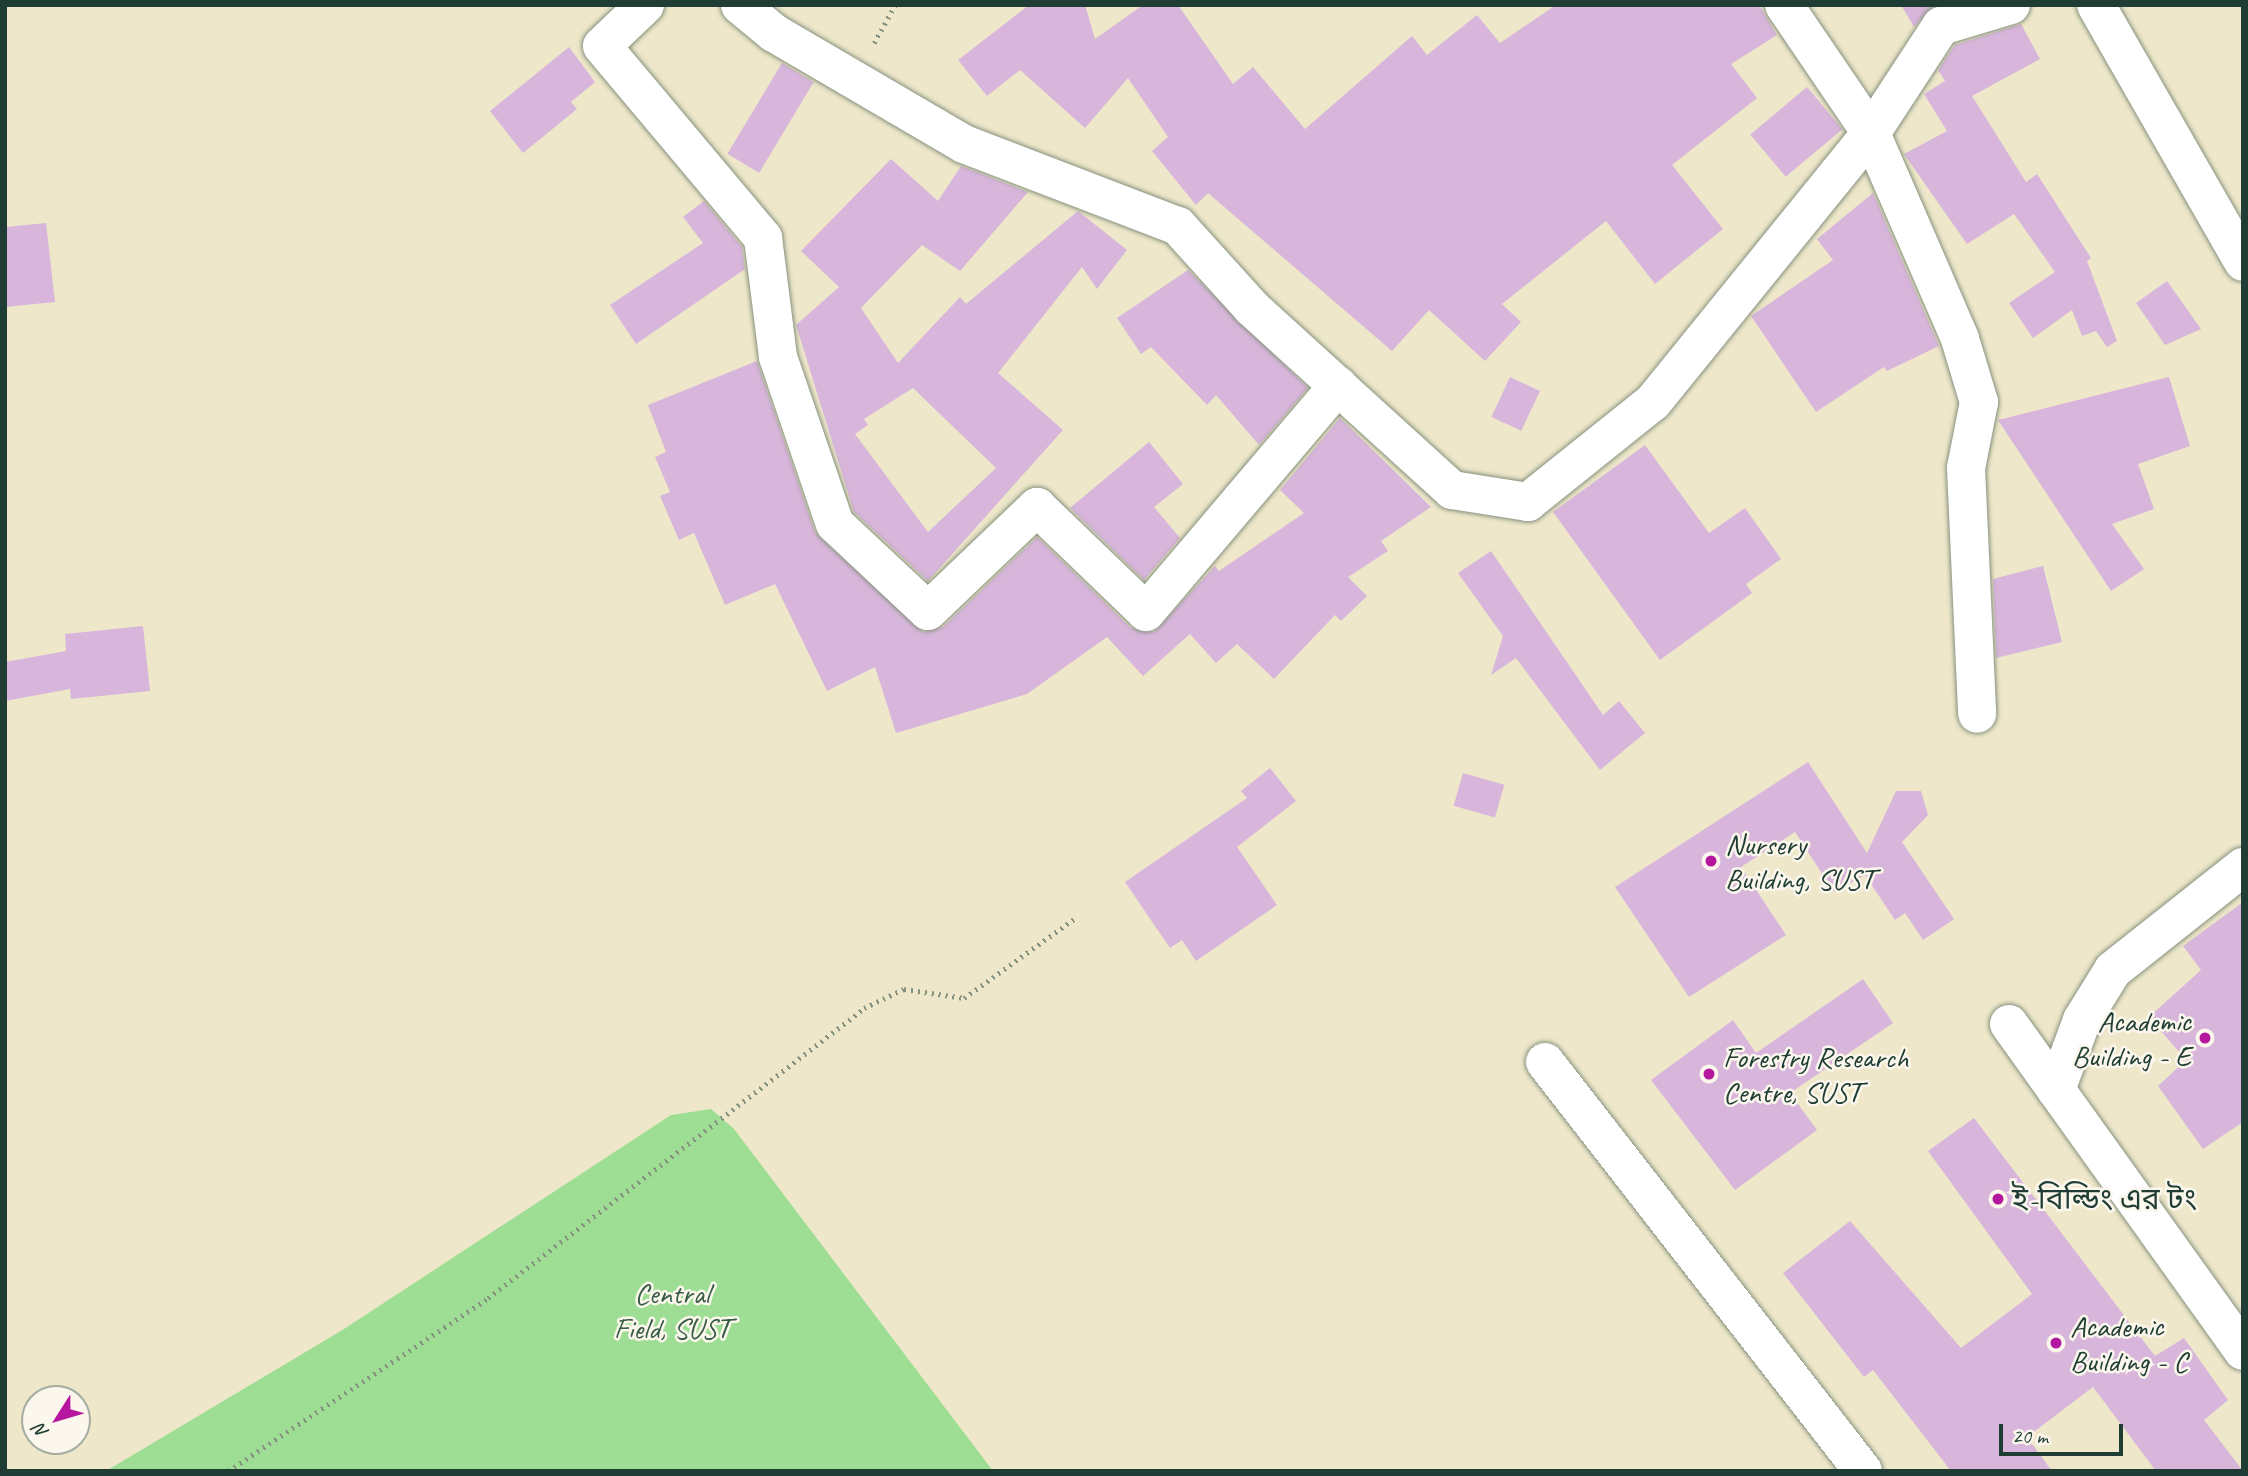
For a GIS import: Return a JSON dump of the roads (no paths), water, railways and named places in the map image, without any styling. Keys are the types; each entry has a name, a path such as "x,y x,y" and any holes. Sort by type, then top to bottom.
{"street":[{"path":"645,5 602,47 763,238 778,357 835,524 928,611 1037,506 1146,612 1338,386"},
{"path":"740,5 774,33 964,144 1178,226 1252,308 1452,490 1528,502 1653,402 1871,133 1941,26 2011,5"},
{"path":"1784,5 1871,133 1959,339 1979,402 1966,468 1977,714"},
{"path":"2096,5 2243,262"},
{"path":"2056,1090 2082,1020 2113,970 2243,867"},
{"path":"2009,1024 2243,1351"},
{"path":"1545,1062 1863,1471"}],"place":[{"name":"Nursery Building, SUST","path":"1711,861"},
{"name":"Academic Building - E","path":"2205,1038"},
{"name":"Forestry Research Centre, SUST","path":"1709,1074"},
{"name":"ই-বিল্ডিং এর টং","path":"1998,1199"},
{"name":"Academic Building - C","path":"2056,1343"}],"park label":[{"name":"Central Field, SUST","path":"672,1310"}]}
